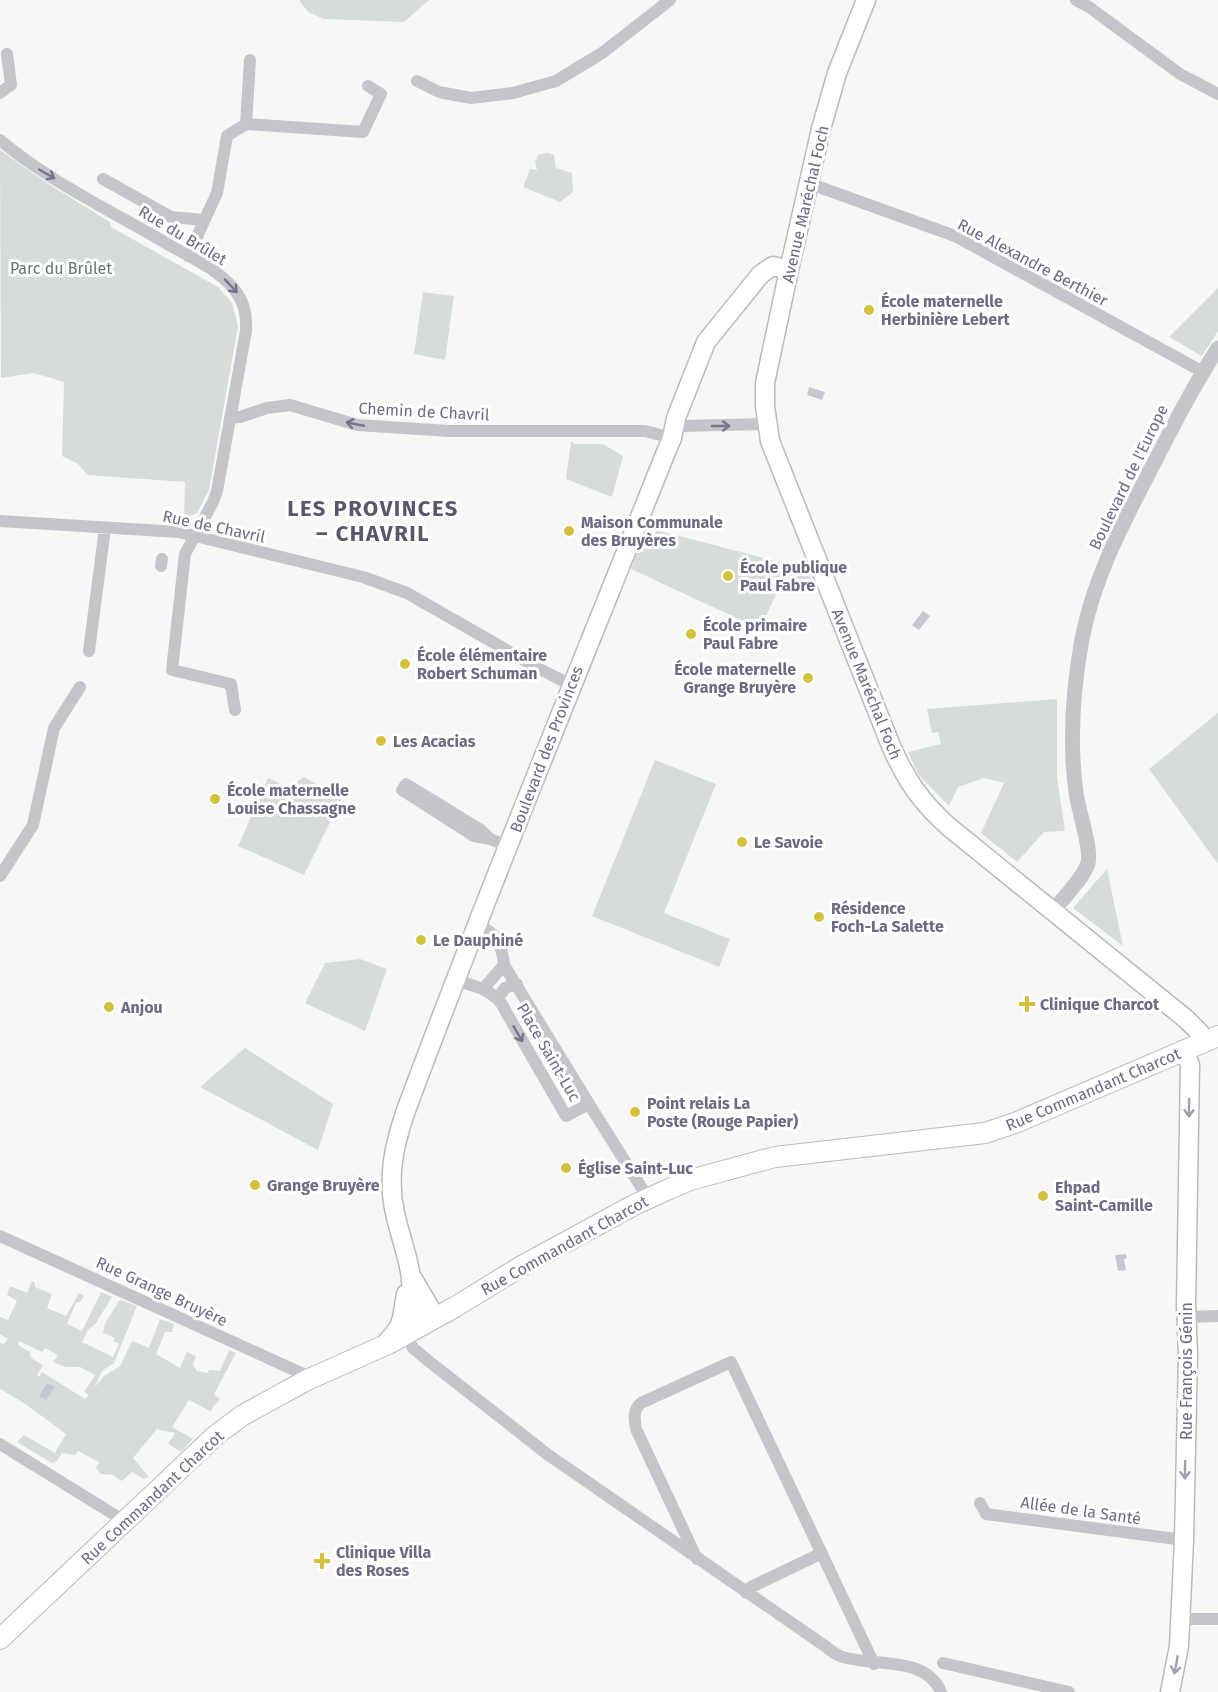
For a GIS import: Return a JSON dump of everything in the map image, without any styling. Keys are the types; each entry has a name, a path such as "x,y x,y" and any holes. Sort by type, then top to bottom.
{"main road":[{"name":"Avenue Maréchal Foch","path":"866,0 837,73 821,129 789,270 765,383 770,441 891,746 909,782 944,822 1200,1033 1211,1039"},
{"name":"Boulevard des Provinces","path":"421,1326 415,1313 410,1275 394,1212 391,1188 396,1143 405,1113 571,685 613,586 706,342 761,274 773,266 789,270"},
{"name":"Rue Commandant Charcot","path":"0,1639 123,1522 243,1414 307,1380 380,1348 520,1267 648,1198 690,1180 775,1157 985,1133 1015,1123 1211,1039"},
{"name":"Rue François Génin","path":"1170,1692 1179,1646 1184,1540 1190,1065 1184,1050"},
{"name":"Boulevard des Provinces","path":"380,1348 401,1325 410,1275"}],"street":[{"path":"417,81 439,92 471,98 513,93 556,81 602,53 669,0"},
{"path":"1076,0 1090,4 1180,74 1218,94"},
{"path":"0,93 11,85 7,54"},
{"path":"246,124 250,60"},
{"path":"188,256 217,193 227,136 246,124 363,132 381,94 368,86"},
{"name":"Rue du Brûlet","path":"0,140 26,161 226,280 239,295 247,317 246,331 230,418"},
{"path":"103,179 171,217 204,220"},
{"name":"Rue Alexandre Berthier","path":"808,183 955,236 1203,372"},
{"name":"Boulevard de l'Europe","path":"1053,911 1082,874 1088,862 1089,851 1076,792 1072,748 1076,684 1082,638 1097,586 1116,535 1218,348"},
{"name":"Chemin de Chavril","path":"230,418 267,408 290,405 357,425 449,431 673,431 683,426 767,424"},
{"path":"230,418 213,502 185,554 172,670 231,684 235,710"},
{"name":"Rue de Chavril","path":"0,521 169,530 363,577 390,585 571,685"},
{"path":"89,651 105,528"},
{"path":"0,876 33,825 54,728 80,687"},
{"path":"490,839 481,830 406,784 402,790 474,836 508,846"},
{"name":"Place Saint-Luc","path":"478,925 489,930 498,938 503,951 504,965 648,1198"},
{"path":"483,989 504,965"},
{"name":"Place Saint-Luc","path":"456,980 483,989 498,998 566,1116 589,1104"},
{"path":"498,998 505,988 517,984"},
{"name":"Rue Grange Bruyère","path":"0,1236 301,1373 307,1380"},
{"path":"1187,1317 1218,1316"},
{"path":"421,1326 413,1348 547,1454 839,1656 874,1664 901,1664 927,1674 941,1692"},
{"path":"698,1560 636,1429 634,1418 637,1407 641,1403 731,1362 874,1664"},
{"path":"0,1444 123,1522"},
{"name":"Allée de la Santé","path":"980,1503 986,1514 1184,1540"},
{"path":"746,1593 751,1587 822,1553"},
{"path":"1181,1619 1218,1619"},
{"path":"943,1663 1069,1692"}],"green space":[{"path":"299,0 429,0 404,22 324,19 308,12"},
{"name":"Parc du Brûlet","path":"0,150 47,183 110,222 111,227 218,287 232,303 238,326 209,490 197,513 184,519 185,482 88,475 78,464 62,456 64,382 34,373 1,378"},
{"path":"547,153 554,155 556,168 572,173 573,192 560,202 523,187 530,169 537,170 535,162 538,155"},
{"path":"1218,288 1218,331 1202,356 1169,337"},
{"path":"423,292 454,296 445,360 414,354"},
{"path":"571,441 575,444 603,444 623,456 612,497 566,479"},
{"name":"École publique Paul Fabre","path":"656,530 807,569 813,584 808,586 805,592 785,583 779,588 760,629 631,569 643,537 649,539 655,535"},
{"path":"1057,699 1057,777 1065,831 1044,832 1017,862 981,833 1004,783 984,778 958,787 949,806 918,774 908,752 941,744 938,732 932,733 927,709"},
{"path":"1218,713 1218,864 1149,769"},
{"path":"655,760 716,784 664,913 730,939 719,967 592,916"},
{"path":"304,777 342,798 304,875 238,846 268,778 286,789"},
{"path":"1107,869 1123,946 1073,908"},
{"path":"360,959 387,969 365,1031 305,1003 325,963"},
{"path":"245,1048 333,1104 318,1150 200,1087"},
{"path":"32,1281 35,1287 52,1294 47,1308 66,1316 79,1293 84,1296 76,1303 67,1324 82,1331 101,1292 112,1297 82,1342 113,1357 119,1344 113,1341 115,1338 103,1333 105,1323 120,1300 137,1306 114,1363 102,1371 94,1388 104,1376 120,1366 132,1341 149,1348 160,1319 174,1324 172,1332 165,1332 156,1354 180,1368 187,1352 196,1356 193,1365 197,1371 208,1373 209,1370 220,1371 229,1350 236,1353 214,1394 220,1399 210,1411 189,1400 172,1427 193,1439 181,1452 168,1444 175,1433 157,1429 133,1458 149,1477 144,1479 132,1472 122,1481 113,1475 101,1474 96,1468 99,1462 78,1451 75,1455 62,1453 57,1461 52,1463 17,1442 24,1435 55,1453 66,1434 24,1403 0,1389 0,1343 4,1344 8,1339 0,1334 0,1317 8,1320 17,1301 7,1295 10,1286 27,1293","holes":["19,1341 42,1352 45,1348 58,1355 53,1362 65,1367 80,1367 95,1375 84,1392 89,1395 85,1399 42,1372 39,1377 37,1375 43,1365 31,1358 30,1352 18,1345"]}],"shaded area":[{"path":"809,387 825,392 822,400 807,395"},
{"path":"923,611 930,616 919,630 912,625"},
{"path":"1126,1254 1127,1258 1124,1259 1126,1270 1118,1271 1115,1255"},
{"path":"47,1383 55,1387 46,1400 39,1396"}],"place":[{"name":"École maternelle Herbinière Lebert","path":"869,310"},
{"name":"Maison Communale des Bruyères","path":"569,531"},
{"name":"École publique Paul Fabre","path":"728,576"},
{"name":"École primaire Paul Fabre","path":"691,634"},
{"name":"École élémentaire Robert Schuman","path":"405,664"},
{"name":"École maternelle Grange Bruyère","path":"808,678"},
{"name":"Les Acacias","path":"381,741"},
{"name":"École maternelle Louise Chassagne","path":"215,799"},
{"name":"Le Savoie","path":"742,842"},
{"name":"Résidence Foch-La Salette","path":"819,917"},
{"name":"Le Dauphiné","path":"421,940"},
{"name":"Clinique Charcot","path":"1027,1004"},
{"name":"Anjou","path":"109,1007"},
{"name":"Point relais La Poste (Rouge Papier)","path":"635,1112"},
{"name":"Église Saint-Luc","path":"566,1168"},
{"name":"Grange Bruyère","path":"255,1185"},
{"name":"Ehpad Saint-Camille","path":"1043,1196"},
{"name":"Clinique Villa des Roses","path":"322,1561"}],"district":[{"name":"LES PROVINCES – CHAVRIL","path":"373,520"}]}
